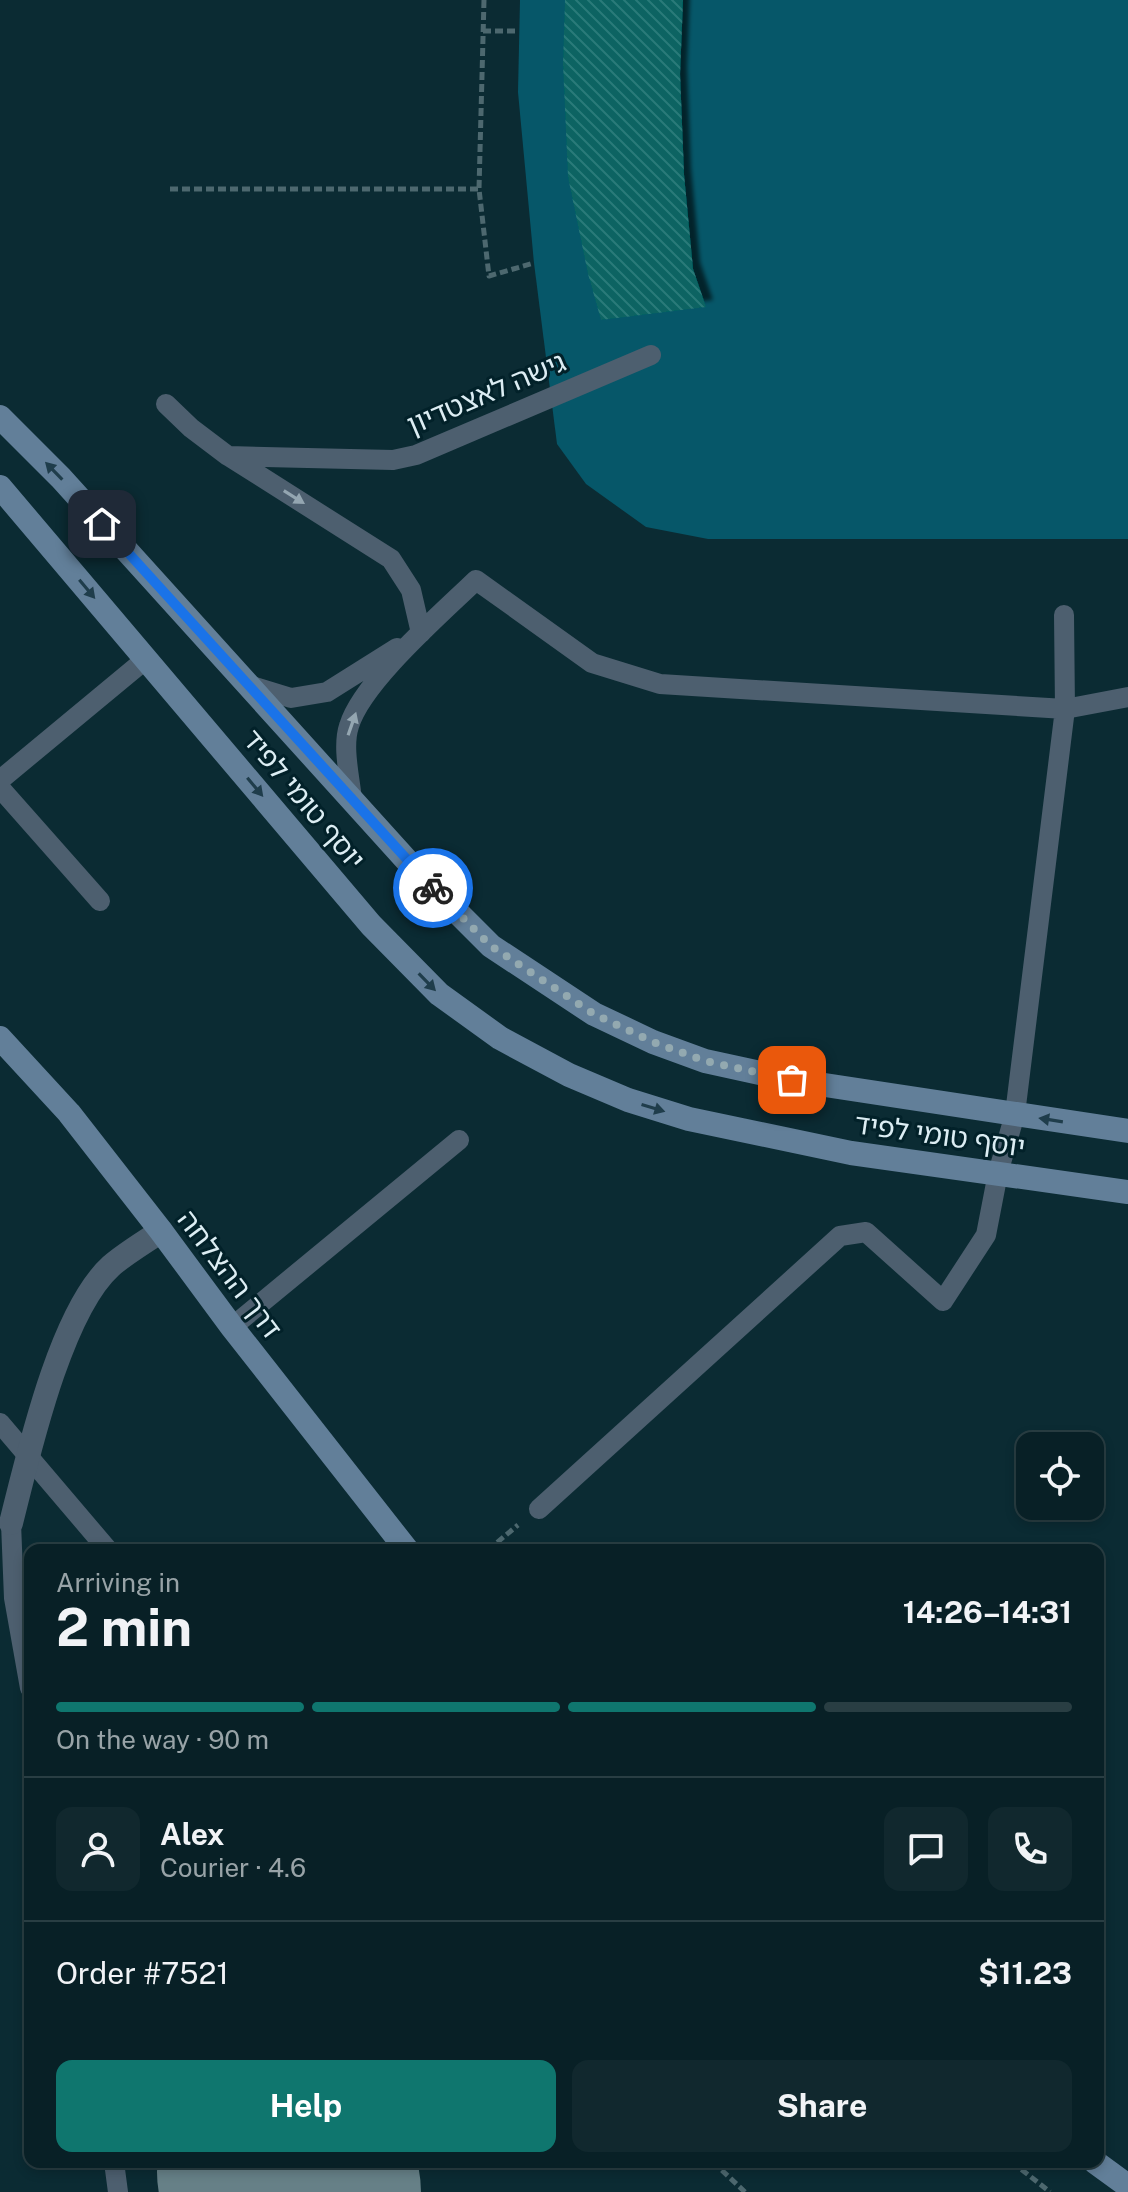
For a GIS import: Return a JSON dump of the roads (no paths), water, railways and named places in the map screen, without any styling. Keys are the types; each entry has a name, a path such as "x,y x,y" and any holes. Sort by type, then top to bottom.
{"street":[{"name":"יוסף טומי לפיד","path":"0,417 61,478 419,874 491,946 594,1014 653,1042 705,1061 804,1082 1128,1131"},
{"name":"יוסף טומי לפיד","path":"0,487 371,925 439,994 500,1038 592,1085 689,1119 851,1153 1128,1192"},
{"name":"דרך ההצלחה","path":"0,1038 69,1113 402,1544"},
{"path":"11,1523 28,1456 66,1337 90,1292 110,1267 161,1231"},
{"path":"1104,2160 1128,2174"},
{"path":"1103,2168 1128,2186"}],"lane":[{"name":"גישה לאצטדיון","path":"228,456 352,460 405,458 651,355"},
{"path":"166,404 228,456 391,559 411,590 421,633"},
{"path":"352,800 348,726 367,692 421,633 476,580 592,663 660,684 1065,709 1128,697"},
{"path":"539,1509 840,1236 866,1232 943,1301 986,1235 998,1173 1015,1114 1065,709 1064,615"},
{"path":"248,685 291,698 327,692 421,633"},
{"path":"0,780 146,659"},
{"path":"0,788 100,901"},
{"path":"232,1327 459,1140"},
{"path":"0,1423 103,1544"},
{"path":"11,1523 14,1598 24,1654"},
{"path":"115,2168 118,2192"}]}
